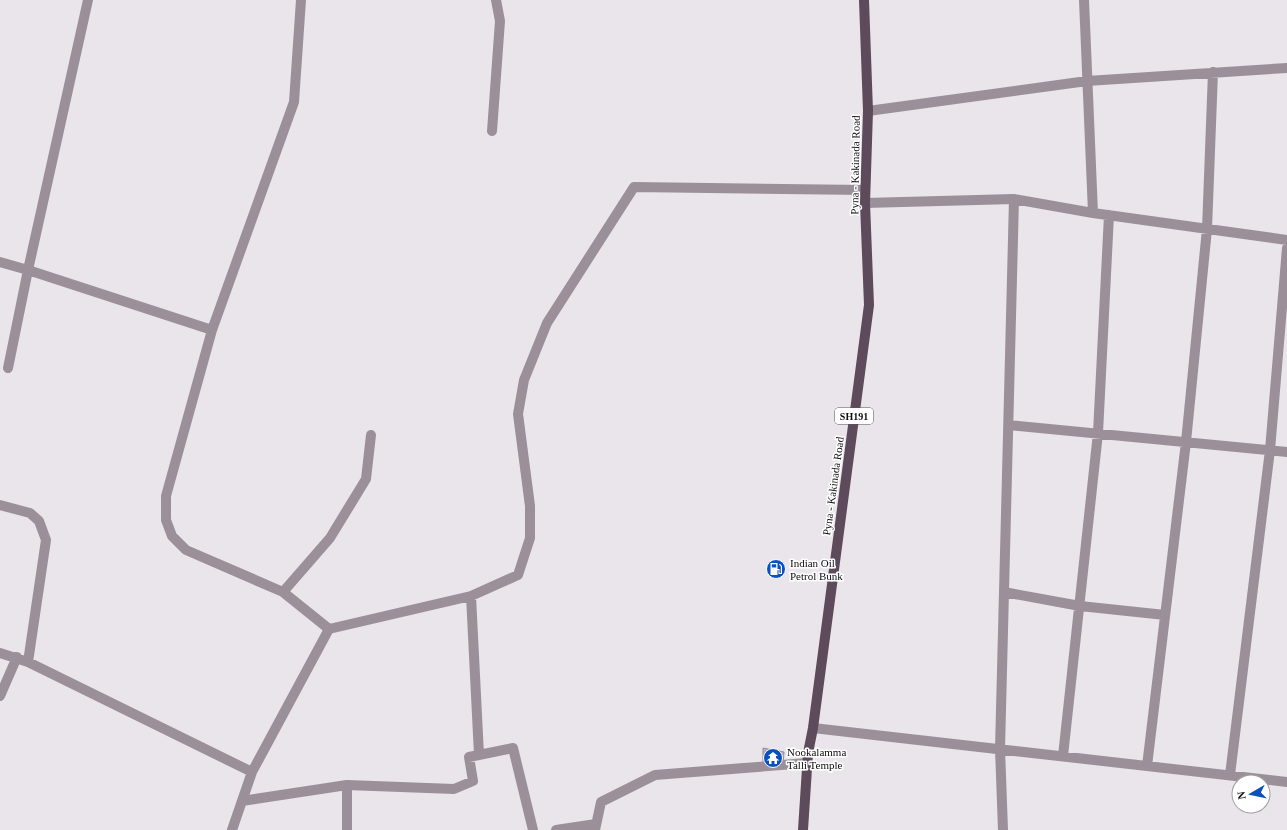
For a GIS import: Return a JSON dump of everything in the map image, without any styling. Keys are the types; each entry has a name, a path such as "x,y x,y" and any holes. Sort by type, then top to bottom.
{"main road":[{"name":"Pyna - Kakinada Road","path":"803,830 807,763 869,305 864,203 868,111 864,0"}],"street":[{"path":"8,368 28,270 88,0"},
{"path":"301,0 294,102 212,330 166,496 166,520 172,536 186,550 282,592 329,629"},
{"path":"492,131 500,21 496,0"},
{"path":"1084,0 1093,213"},
{"path":"868,111 1087,81 1287,68"},
{"path":"1147,766 1186,442 1207,229 1213,72"},
{"path":"232,830 252,772 329,629 471,596 518,575 530,538 530,506 518,414 524,380 547,323 634,187 865,190"},
{"path":"864,203 1014,199 1093,213 1287,240"},
{"path":"1003,830 1000,749 1014,199"},
{"path":"1063,756 1098,433 1109,215"},
{"path":"1230,775 1283,349 1287,248"},
{"path":"0,262 212,330"},
{"path":"1009,425 1287,452"},
{"path":"282,592 330,538 366,479 371,435"},
{"path":"0,505 30,513 39,521 46,540 28,662"},
{"path":"1004,592 1080,606 1165,615"},
{"path":"471,596 479,755"},
{"path":"0,653 17,657 28,662 252,772"},
{"path":"0,696 17,657"},
{"path":"812,728 1287,782"},
{"path":"242,801 347,785 454,789 472,781 470,757 513,748 533,830"},
{"path":"556,830 596,827 601,802 655,775 807,763"},
{"path":"346,830 347,785"}],"building":[{"name":"Nookalamma Talli Temple","path":"763,748 784,752 783,765 763,763"}],"place":[{"name":"Indian Oil Petrol Bunk","path":"776,569"},
{"name":"Nookalamma Talli Temple","path":"773,758"}]}
